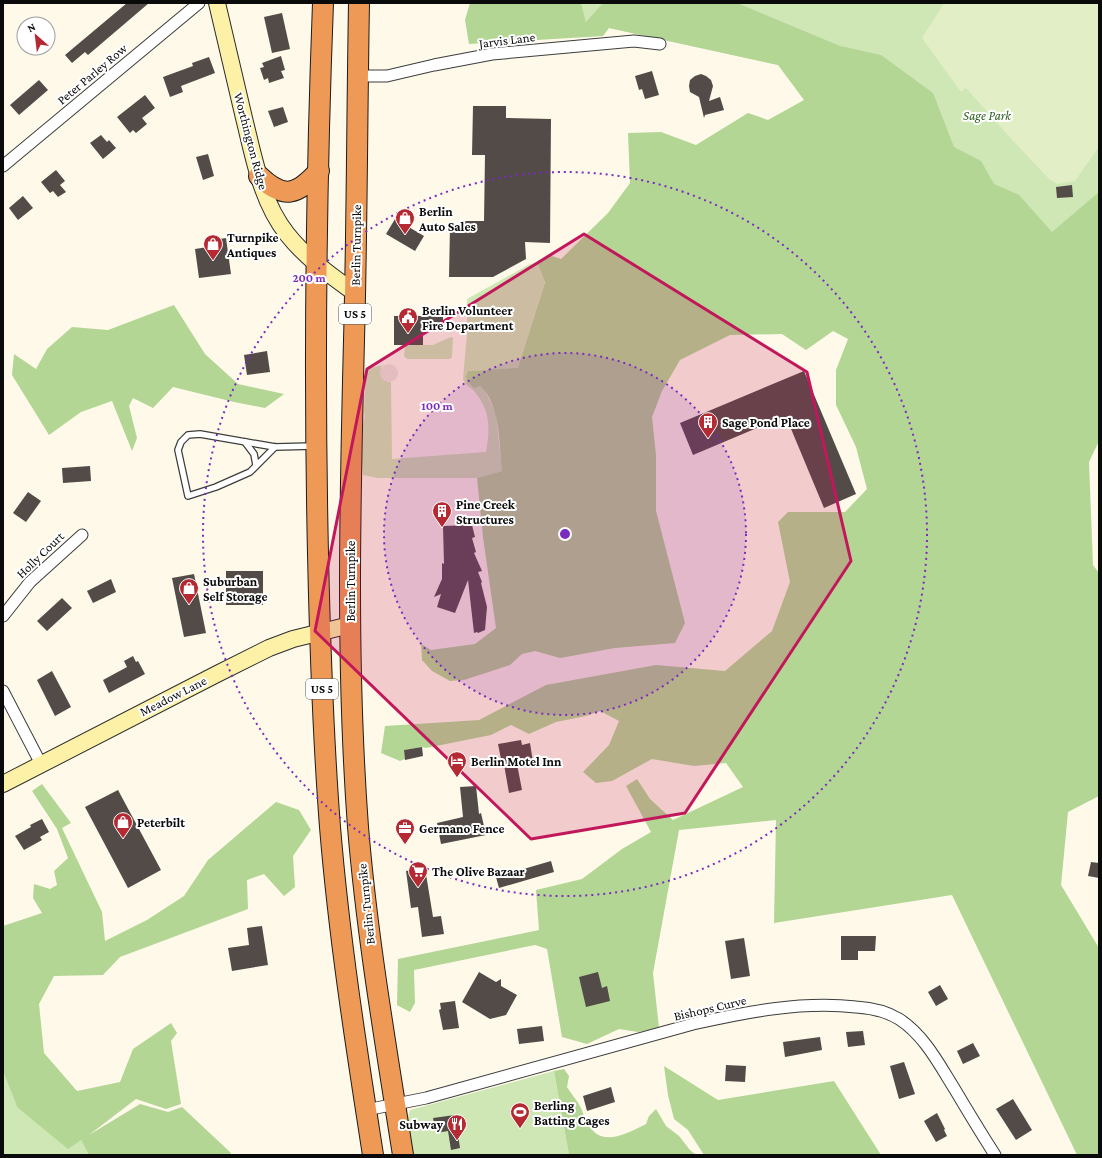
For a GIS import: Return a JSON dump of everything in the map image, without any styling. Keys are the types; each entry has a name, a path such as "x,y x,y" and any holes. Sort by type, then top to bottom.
{"highway":[{"name":"US 5","path":"323,3 317,266 316,446 320,632 326,762 337,895 344,959 373,1155"},
{"name":"Berlin Turnpike","path":"359,3 355,293 350,480 350,625 353,727 358,828 372,957 403,1155"},
{"path":"259,176 275,189 290,192 301,188 319,171"}],"street":[{"name":"Peter Parley Row","path":"3,166 199,3"},
{"name":"Worthington Ridge","path":"217,3 259,176 268,201 286,233 299,248 317,266 355,293"},
{"name":"Jarvis Lane","path":"358,76 387,76 492,54 634,41 660,44"},
{"name":"Holly Court","path":"3,616 30,582 82,535"},
{"name":"Meadow Lane","path":"3,784 269,648 293,639 350,625"},
{"path":"3,691 41,764"},
{"name":"Bishops Curve","path":"366,1110 426,1098 693,1024 732,1015 808,1005 838,1005 883,1011 899,1019 912,1030 925,1044 938,1062 995,1155"}],"lane":[{"path":"275,447 250,472 216,487 188,496 178,450 181,442 188,435 200,434 275,447 316,446"},
{"path":"245,442 254,454 256,465"}],"highlighted area":[{"path":"584,234 807,372 851,561 685,813 531,839 315,631 367,369"}],"green space":[{"path":"470,3 581,3 586,22 603,3 737,3 840,46 881,55 933,93 954,147 981,161 994,184 1019,195 1052,232 1099,192 1099,441 1089,462 1093,565 1099,573 1099,796 1068,812 1061,885 1099,948 1099,1155 1077,1155 952,895 774,923 776,820 679,830 653,973 659,1028 638,1032 619,1029 587,1044 562,1037 547,949 535,945 414,970 415,1003 410,1012 397,1005 398,959 539,930 536,890 582,879 622,849 651,832 626,786 637,779 650,799 673,820 743,787 726,763 694,766 652,759 612,781 596,783 583,772 609,745 619,721 600,711 586,716 556,722 529,734 511,725 491,735 426,748 422,747 404,750 405,759 400,761 381,753 385,726 479,720 546,685 656,665 725,671 772,631 790,582 778,522 788,512 845,512 867,489 856,447 836,405 836,370 848,339 833,331 806,350 782,334 730,335 680,360 662,391 652,417 656,455 656,511 685,623 675,643 615,648 560,658 535,651 522,654 510,665 464,680 450,681 432,671 422,660 421,644 431,650 475,644 496,628 483,537 477,478 502,471 498,426 492,403 487,394 480,386 474,388 468,382 466,377 468,371 518,368 545,282 537,262 549,255 561,259 608,213 630,183 628,133 661,132 696,145 748,113 768,120 804,100 778,65 609,28 603,36 469,44 465,20"},
{"name":"Sage Park","path":"581,3 1099,3 1099,222 1042,286 829,76 586,23"},
{"path":"944,3 1099,3 1099,147 1075,181 1057,184 1049,179 966,88 961,92 922,38"},
{"path":"537,262 545,281 518,369 468,371 485,391 496,413 502,471 477,478 377,478 363,475 362,451 363,425 365,416 365,373 370,368 384,365 381,367 388,382 391,382 392,459 486,452 488,436 487,414 480,399 463,379 467,334 467,299 528,265"},
{"path":"174,305 205,354 238,384 284,394 265,408 173,387 153,408 133,398 129,406 137,438 132,451 112,401 81,412 49,435 12,375 14,354 36,369 47,349 72,327 108,330"},
{"path":"453,337 452,357 450,359 407,359 404,356 405,345 433,345"},
{"path":"42,784 71,823 62,828 102,912 105,941 147,920 184,896 208,860 276,802 299,810 311,830 293,856 295,887 284,896 264,874 247,880 248,909 120,957 103,975 54,976 39,1004 44,1053 77,1091 120,1082 133,1049 171,1023 177,1033 171,1041 181,1104 166,1109 136,1099 89,1135 140,1104 168,1112 182,1107 231,1153 229,1155 89,1155 81,1140 68,1149 17,1107 3,1071 3,926 42,913 33,898 34,884 50,889 57,885 54,871 68,858 57,829 32,791"},
{"path":"664,1066 718,1100 834,1081 881,1155 704,1155 688,1130 674,1119 668,1095"},
{"path":"564,1069 569,1076 567,1087 582,1110 592,1130 599,1135 614,1137 630,1132 646,1124 649,1116 656,1109 666,1126 679,1136 696,1155 569,1155 554,1071"},
{"path":"3,1071 17,1107 81,1140 89,1155 3,1155"},
{"path":"554,1071 569,1155 413,1155 408,1117 410,1110"}],"shaded area":[{"path":"389,364 395,367 398,373 395,379 389,382 383,379 380,373 383,367"}],"building":[{"path":"127,3 149,3 88,55 85,52 72,63 65,55"},
{"path":"282,13 290,49 272,53 264,17"},
{"path":"281,56 285,70 281,71 284,78 269,83 268,78 264,80 260,68 264,67 262,63"},
{"path":"209,57 215,73 181,86 183,92 170,97 163,77 193,66 192,63"},
{"path":"652,71 659,95 645,99 642,89 639,90 635,76"},
{"path":"701,74 711,80 713,86 709,101 720,97 724,110 705,115 704,118 699,97 690,92 689,86 690,80"},
{"path":"39,80 48,90 19,115 10,105"},
{"path":"145,95 155,108 142,118 147,124 136,133 133,130 130,133 117,117"},
{"path":"473,106 506,106 506,118 551,119 550,243 525,242 526,259 493,277 449,277 450,228 461,228 461,221 484,221 485,155 472,155"},
{"path":"283,107 288,122 274,127 268,111"},
{"path":"101,135 107,142 109,140 116,148 103,159 90,143"},
{"path":"208,154 214,176 203,180 196,157"},
{"path":"56,170 65,181 60,185 66,192 58,197 53,191 50,193 41,182"},
{"path":"1072,185 1073,197 1057,198 1056,187"},
{"path":"23,196 33,208 18,220 9,208"},
{"name":"Berlin Auto Sales","path":"395,219 424,236 415,251 386,234"},
{"name":"Turnpike Antiques","path":"226,238 231,274 199,278 195,249 208,247 207,241"},
{"name":"Berlin Volunteer Fire Department","path":"394,316 443,316 443,327 423,327 423,345 394,345"},
{"path":"267,351 270,372 247,375 244,355"},
{"name":"Sage Pond Place","path":"804,371 856,494 824,508 789,424 776,420 693,455 680,423"},
{"path":"90,466 91,481 63,483 62,468"},
{"path":"28,492 41,501 26,522 13,513"},
{"path":"472,525 475,537 472,538 476,552 474,553 482,571 478,572 482,582 487,607 485,630 478,633 474,633 468,580 455,613 437,607 441,594 434,597 442,579 442,563 444,564 443,526"},
{"path":"226,571 263,571 263,605 226,605"},
{"name":"Suburban Self Storage","path":"194,574 206,633 184,637 172,578"},
{"path":"111,579 116,592 93,603 87,591"},
{"path":"62,598 72,608 47,631 37,621"},
{"path":"133,656 136,662 138,661 145,674 109,693 103,680 127,667 124,661"},
{"path":"52,671 71,707 55,716 37,680"},
{"path":"521,740 522,745 530,743 533,762 517,764 522,790 509,793 503,759 501,759 498,744"},
{"path":"422,747 423,756 405,760 404,750"},
{"path":"476,786 479,814 481,813 486,835 441,844 437,823 463,817 460,787"},
{"name":"Peterbilt","path":"118,790 161,870 128,888 85,807"},
{"path":"42,819 49,832 40,837 42,840 24,850 15,836 31,827 30,825"},
{"path":"551,861 554,872 499,888 496,877"},
{"path":"1091,862 1099,863 1099,878 1088,876"},
{"path":"425,868 433,917 441,916 444,934 422,937 418,907 411,908 406,871"},
{"path":"262,926 268,965 232,971 228,948 249,945 247,928"},
{"path":"841,936 876,936 875,951 858,951 858,960 841,960"},
{"path":"744,938 750,976 731,979 725,941"},
{"path":"479,972 496,982 501,979 501,986 517,995 506,1015 490,1019 462,1002"},
{"path":"598,972 602,988 607,986 610,1001 586,1007 579,977"},
{"path":"940,985 948,999 936,1006 928,992"},
{"path":"455,1001 459,1028 443,1030 439,1010 441,1009 440,1003"},
{"path":"542,1026 544,1041 519,1044 517,1029"},
{"path":"863,1031 865,1045 848,1047 846,1032"},
{"path":"820,1037 822,1050 785,1057 783,1042"},
{"path":"973,1043 980,1056 963,1064 957,1051"},
{"path":"904,1062 915,1094 899,1099 890,1066"},
{"path":"726,1065 746,1066 745,1082 725,1081"},
{"path":"611,1087 615,1102 587,1111 583,1096"},
{"path":"1013,1099 1032,1130 1016,1140 996,1109"},
{"path":"937,1113 947,1136 936,1142 924,1121"},
{"path":"455,1115 460,1148 451,1150 448,1131 436,1133 433,1118"}],"place":[{"name":"Berlin Auto Sales","path":"405,235"},
{"name":"Turnpike Antiques","path":"213,261"},
{"name":"Berlin Volunteer Fire Department","path":"408,334"},
{"name":"Sage Pond Place","path":"708,439"},
{"name":"Pine Creek Structures","path":"442,528"},
{"name":"Suburban Self Storage","path":"189,605"},
{"name":"Berlin Motel Inn","path":"457,778"},
{"name":"Peterbilt","path":"123,839"},
{"name":"Germano Fence","path":"405,845"},
{"name":"The Olive Bazaar","path":"418,888"},
{"name":"Berling Batting Cages","path":"520,1129"},
{"name":"Subway","path":"457,1141"}]}
